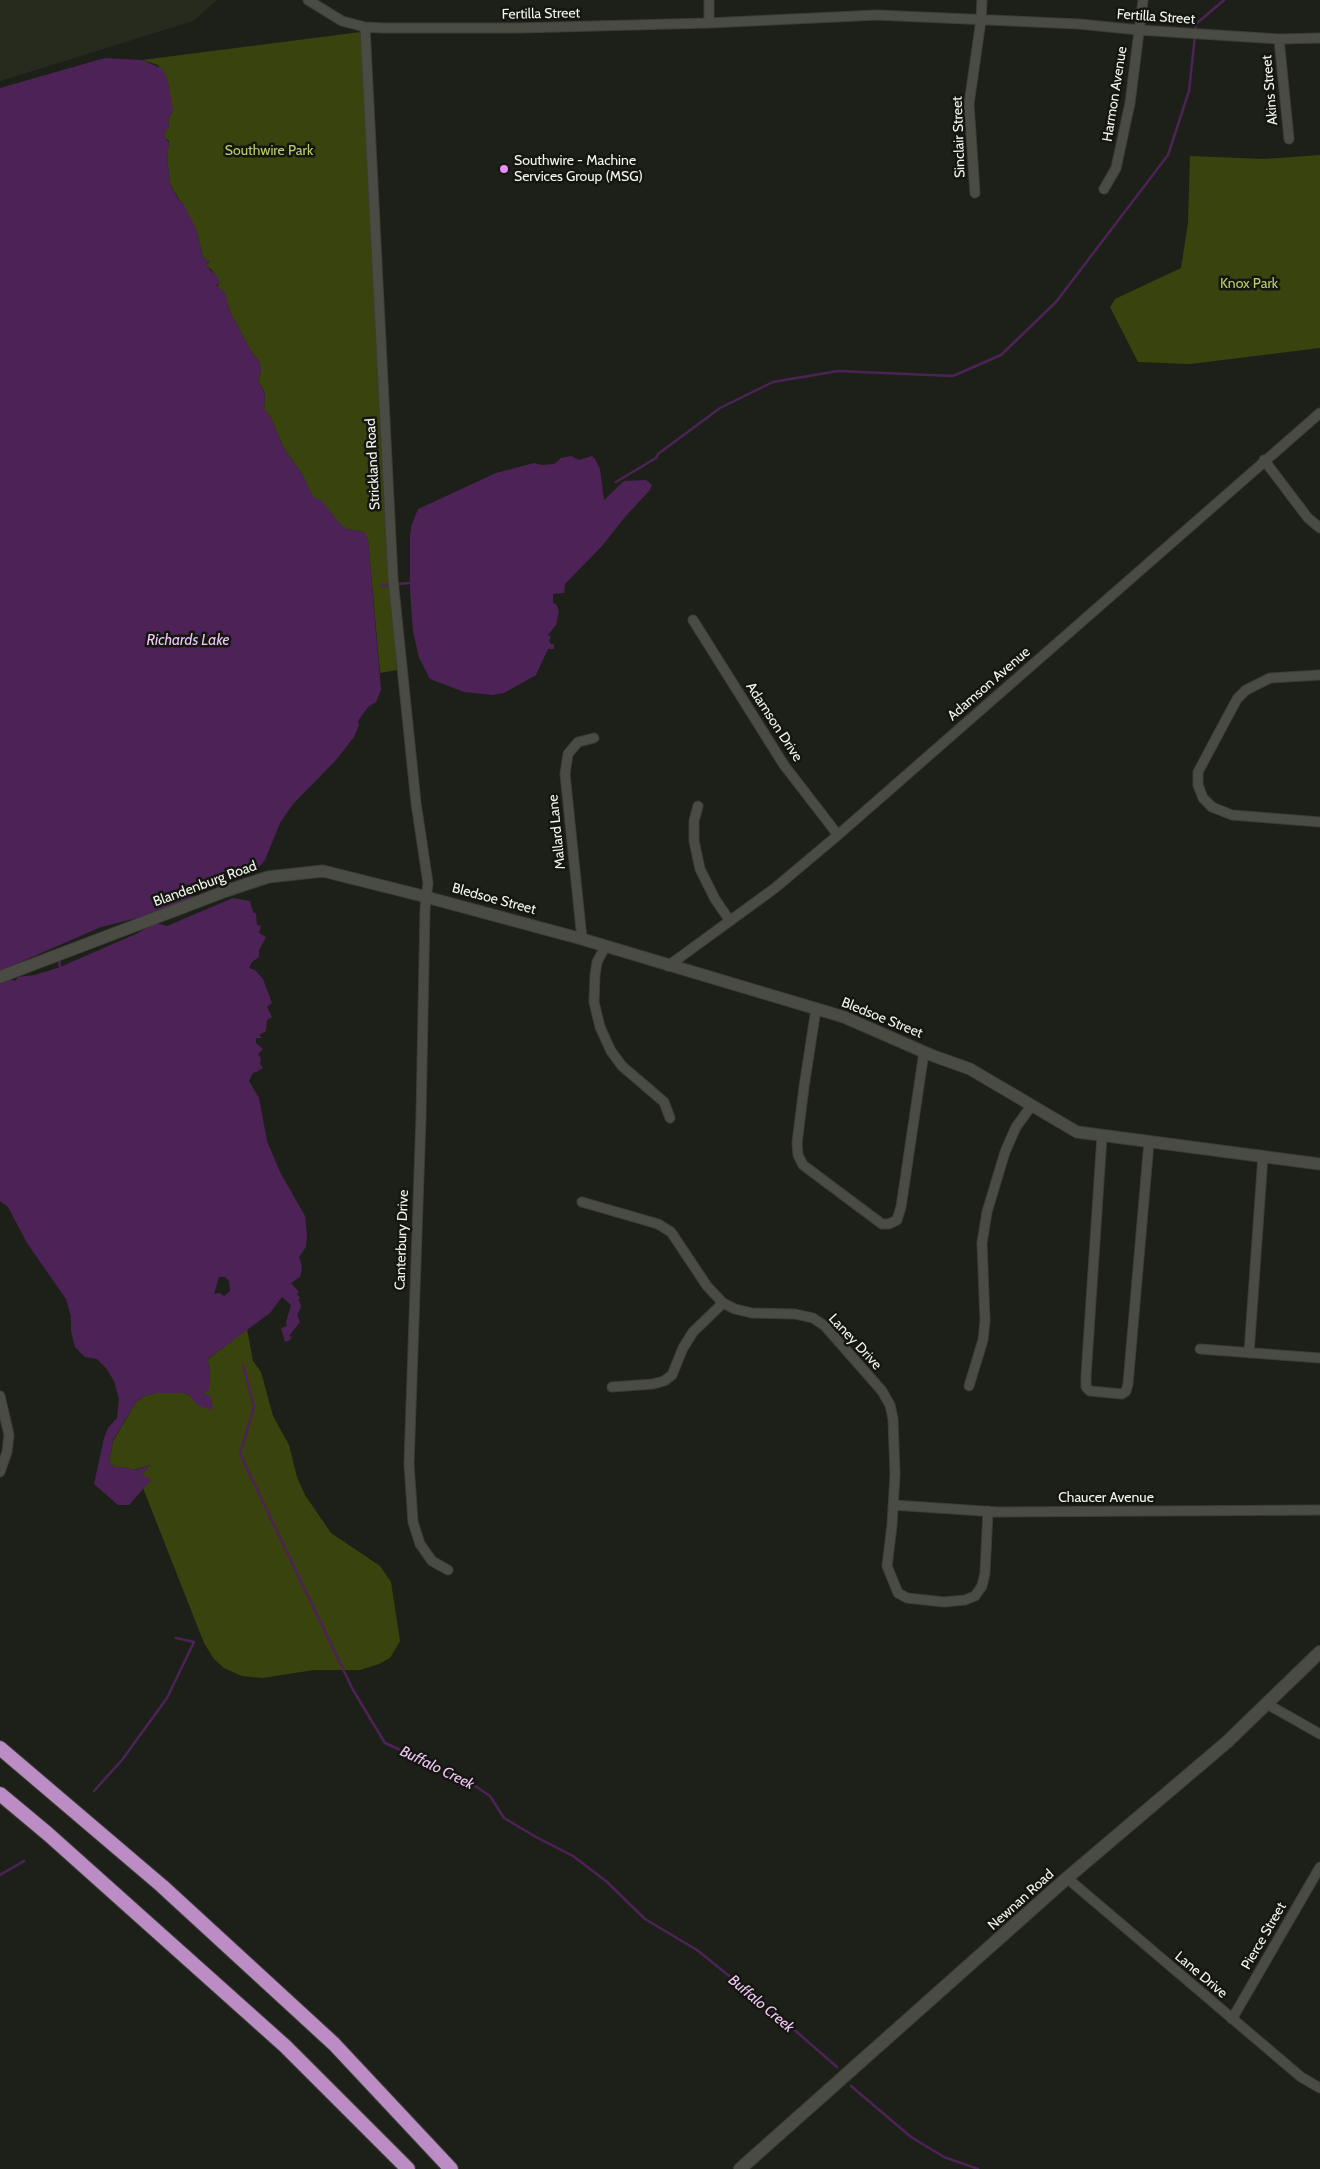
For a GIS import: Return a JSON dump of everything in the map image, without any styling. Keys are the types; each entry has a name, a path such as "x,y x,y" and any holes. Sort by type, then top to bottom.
{"highway":[{"path":"0,1748 162,1886 334,2044 451,2169"},
{"path":"0,1794 48,1834 285,2046 407,2168"}],"main road":[{"name":"Newnan Road","path":"740,2169 1067,1878 1227,1742 1320,1652"}],"street":[{"name":"Fertilla Street","path":"308,0 342,21 365,27 519,28 709,23 876,15 1079,24 1279,39 1320,38"},
{"path":"709,23 710,0"},
{"name":"Sinclair Street","path":"975,193 969,104 982,0"},
{"name":"Harmon Avenue","path":"1104,189 1116,168 1130,103 1143,0"},
{"name":"Strickland Road","path":"365,27 393,579 416,803 428,882 427,897"},
{"name":"Akins Street","path":"1279,39 1289,139"},
{"name":"Adamson Avenue","path":"668,966 776,888 1320,413"},
{"path":"1264,460 1308,518 1320,528"},
{"name":"Adamson Drive","path":"693,620 784,765 838,835"},
{"path":"1320,675 1270,678 1246,690 1237,699 1198,772 1200,792 1212,807 1232,814 1320,822"},
{"name":"Mallard Lane","path":"582,939 565,774 568,754 578,742 594,738"},
{"path":"698,806 694,821 694,841 700,869 730,921"},
{"name":"Blandenburg Road","path":"0,977 226,891 268,877 323,871 427,897"},
{"name":"Bledsoe Street","path":"427,897 582,939 844,1017 924,1052 973,1070 1077,1132 1320,1164"},
{"name":"Canterbury Drive","path":"427,897 425,909 421,1117 409,1464 413,1522 420,1544 432,1561 448,1570"},
{"path":"605,947 597,962 594,988 597,1015 602,1034 622,1066 664,1102 670,1118"},
{"path":"816,1009 804,1087 797,1144 798,1155 803,1165 882,1224 889,1224 897,1220 901,1208 924,1052"},
{"path":"969,1386 977,1363 984,1330 982,1243 987,1212 1005,1152 1016,1127 1032,1105"},
{"path":"1102,1136 1086,1376 1086,1387 1090,1391 1122,1394 1126,1391 1128,1384 1149,1142"},
{"path":"1250,1353 1263,1156"},
{"name":"Laney Drive","path":"582,1202 658,1224 671,1232 707,1286 723,1303 735,1309 752,1313 795,1314 813,1318 825,1326 882,1391 890,1405 893,1419 895,1475 893,1505"},
{"path":"612,1386 654,1384 664,1381 672,1375 683,1348 693,1332 723,1303"},
{"path":"1200,1348 1320,1358"},
{"path":"0,1396 9,1435 7,1452 0,1472"},
{"path":"893,1505 887,1566 898,1593 907,1598 944,1602 965,1600 975,1596 982,1586 985,1572 988,1511"},
{"name":"Chaucer Avenue","path":"893,1505 988,1511 1320,1510"},
{"path":"1267,1704 1320,1734"},
{"name":"Pierce Street","path":"1232,2019 1320,1867"},
{"name":"Lane Drive","path":"1067,1878 1301,2077 1320,2088"}],"shaded area":[{"path":"0,0 217,0 193,21 0,81"}],"green space":[{"name":"Southwire Park","path":"361,32 388,569 397,670 380,673 368,540 364,532 347,529 341,525 313,498 302,474 283,447 271,418 264,409 265,393 258,380 261,370 259,361 252,353 230,312 224,292 217,287 219,283 212,270 205,265 210,262 203,258 196,229 170,184 167,157 169,141 165,138 164,133 169,126 168,119 172,112 168,82 158,65 142,60"},
{"name":"Knox Park","path":"1320,155 1320,348 1190,364 1138,362 1110,307 1115,299 1181,268 1188,223 1190,156 1265,159"},
{"path":"247,1329 253,1361 261,1372 273,1416 289,1445 297,1477 305,1495 331,1533 380,1566 391,1582 400,1641 390,1658 379,1664 360,1670 314,1670 262,1678 242,1676 224,1668 214,1659 204,1643 143,1488 151,1480 141,1476 150,1465 133,1470 114,1467 109,1462 113,1441 136,1402 145,1396 157,1393 184,1393 190,1396 206,1396 203,1393 209,1386 210,1367 207,1360"}],"water":[{"name":"Richards Lake","path":"105,58 142,60 163,69 168,82 173,110 168,119 169,127 164,133 169,143 167,157 170,184 179,201 183,203 196,229 203,258 210,261 205,265 218,277 219,283 216,286 225,292 230,312 252,353 259,361 261,370 258,380 265,394 264,409 271,418 283,447 302,474 313,497 321,500 341,525 347,529 364,532 368,540 381,690 376,702 368,707 358,721 359,725 354,737 336,760 293,804 280,823 265,860 258,868 237,874 218,887 206,882 190,899 145,916 101,927 0,971 0,88"},
{"path":"571,456 579,460 592,456 595,459 600,469 604,500 624,481 646,480 652,485 650,490 602,546 565,584 564,593 553,594 553,603 556,604 559,611 556,625 548,635 551,637 549,641 551,644 554,644 554,649 548,649 536,675 504,693 493,695 464,692 430,679 419,658 413,631 410,591 410,535 418,509 496,473 534,463 542,465 554,464 561,458"},
{"path":"233,898 250,901 253,912 256,914 257,925 261,926 259,933 266,937 259,950 259,957 252,962 249,968 255,970 263,979 272,1003 267,1007 272,1017 267,1020 266,1031 259,1035 262,1038 256,1038 256,1043 263,1049 258,1054 263,1068 260,1070 258,1066 259,1071 253,1073 249,1081 259,1098 267,1141 280,1172 305,1216 307,1235 306,1247 299,1257 302,1266 301,1274 300,1277 291,1283 299,1292 297,1294 300,1298 298,1300 301,1307 297,1315 300,1322 289,1336 292,1337 290,1340 285,1342 281,1328 287,1326 286,1322 291,1305 282,1297 270,1313 207,1360 210,1367 209,1390 203,1393 210,1396 213,1406 212,1410 197,1405 190,1396 184,1393 157,1393 145,1396 136,1402 113,1440 109,1462 114,1467 135,1470 150,1465 141,1476 149,1477 151,1480 129,1505 118,1505 94,1484 104,1438 108,1428 117,1418 119,1399 114,1381 106,1368 97,1359 85,1357 75,1347 71,1331 71,1316 66,1299 27,1243 8,1207 0,1201 0,983 10,979 15,981 18,977 35,975 60,967 138,933 155,923 167,926","holes":["219,1277 225,1277 229,1281 230,1291 224,1296 220,1293 214,1294"]}],"waterway":[{"path":"1195,31 1196,24 1224,0"},
{"path":"616,482 656,458 658,454 720,408 773,382 838,371 953,376 1001,355 1056,302 1168,155 1189,91 1195,36"},
{"path":"397,584 410,583"},
{"path":"381,586 391,585"},
{"name":"Buffalo Creek","path":"59,959 60,967"},
{"name":"Buffalo Creek","path":"243,1365 254,1407 240,1454 353,1690 385,1743 465,1779 490,1796 504,1818 573,1856 606,1881 645,1919 697,1950 775,2013 837,2067"},
{"path":"94,1791 122,1760 167,1698 194,1642 176,1638"},
{"path":"0,1875 24,1861"},
{"name":"Buffalo Creek","path":"851,2086 911,2137 944,2157 978,2169"}],"place":[{"name":"Southwire - Machine Services Group (MSG)","path":"504,169"}]}
